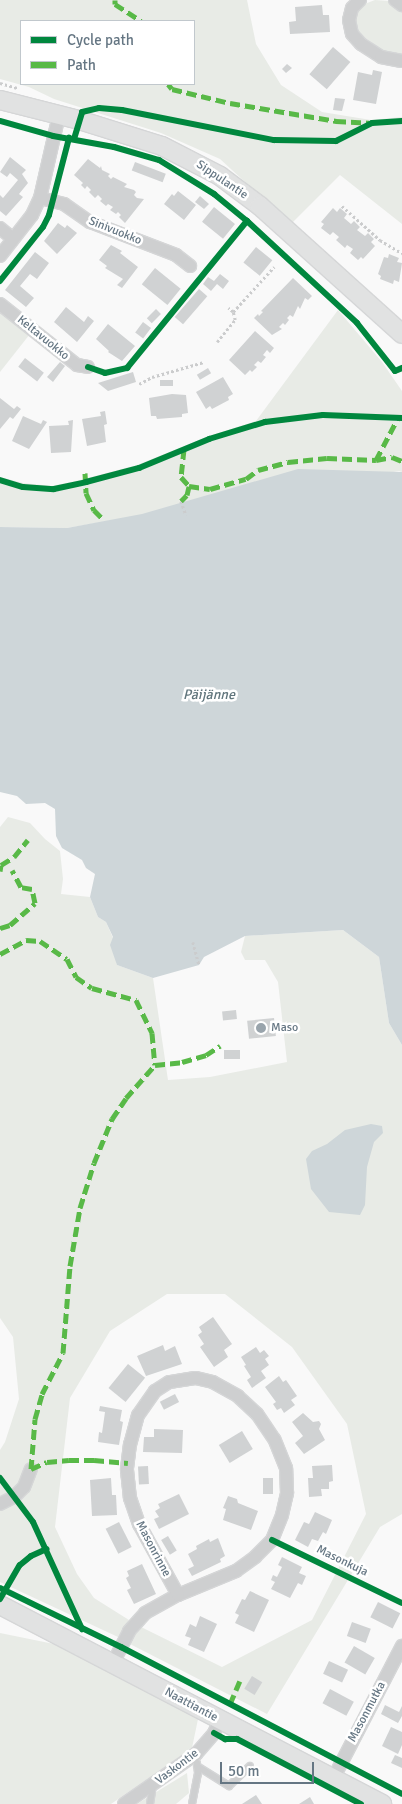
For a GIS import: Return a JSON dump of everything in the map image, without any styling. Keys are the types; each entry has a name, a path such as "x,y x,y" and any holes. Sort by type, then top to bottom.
{"street":[{"path":"360,0 352,8 350,14 349,20 352,34 360,44 381,57 402,61"},
{"path":"395,0 402,5"},
{"name":"Sippulantie","path":"0,100 59,115 162,146 220,176 260,206 402,334"},
{"path":"0,256 32,215 40,198 59,115"},
{"name":"Sinivuokko","path":"40,198 64,204 90,222 176,255 190,266"},
{"path":"0,228 13,239"},
{"name":"Keltavuokko","path":"0,304 77,366 88,367"},
{"name":"Masonrinne","path":"113,1663 129,1631 145,1613 178,1595 236,1571 256,1557 272,1540 282,1515 287,1493 286,1468 274,1439 256,1414 238,1396 213,1382 195,1378 169,1382 155,1391 138,1415 130,1444 127,1470 130,1498 139,1524 178,1595"},
{"path":"0,1504 14,1497 24,1487 31,1469"},
{"name":"Naattiantie","path":"0,1605 382,1804"},
{"name":"Masonmutka","path":"333,1778 402,1646"},
{"name":"Vaskontie","path":"124,1804 196,1760 214,1733 220,1720"}],"lane":[{"path":"196,1760 229,1786 250,1766"},
{"path":"192,1804 196,1760"},
{"path":"150,1804 153,1785"}],"path":[{"path":"342,206 380,240 402,253"},
{"path":"233,312 274,267"},
{"path":"217,342 235,320 233,312 228,308"},
{"path":"139,384 152,377 190,368 204,362"},
{"path":"181,501 186,515"},
{"path":"193,942 199,965"}],"shaded area":[{"path":"0,0 247,0 256,44 281,85 322,112 371,120 402,117 402,224 340,175 291,224 220,159 161,133 54,99 22,85 195,85 195,20 20,20 20,85 0,79"},
{"path":"375,0 389,1 402,10 402,55 386,53 357,32 355,23 358,10 362,5"},
{"path":"0,310 30,334 0,372"},
{"path":"338,310 382,362 402,391 402,472 67,528 0,527 0,477 23,483 52,486 80,480 137,465 209,436 256,421"},
{"path":"8,817 30,823 60,851 63,879 61,894 90,897 98,917 106,922 113,938 117,965 153,978 168,1080 210,1077 287,1062 278,982 265,960 245,960 241,952 245,936 343,930 379,957 389,1023 402,1045 402,1514 380,1527 267,1714 130,1644 139,1626 222,1667 312,1620 366,1514 347,1424 292,1347 225,1294 167,1294 110,1331 70,1398 55,1527 77,1574 94,1598 129,1620 118,1637 0,1582 0,1450 5,1442 19,1399 13,1337 0,1318 0,827"},
{"path":"0,1633 54,1644 198,1719 192,1748 111,1804 0,1804"},
{"path":"187,1773 189,1793 176,1804 137,1804"}],"water":[{"name":"Päijänne","path":"298,469 402,472 402,1045 389,1023 379,957 343,930 245,936 204,957 199,965 153,978 117,965 110,945 113,937 106,922 98,917 90,897 95,874 86,868 82,860 62,848 56,836 55,809 45,803 26,804 17,796 0,792 0,527 67,528 142,514"},
{"path":"371,1124 382,1126 383,1133 374,1142 367,1167 365,1205 360,1215 329,1212 311,1189 306,1159 312,1151 327,1144 345,1130"}],"building":[{"path":"322,5 323,15 329,15 330,32 290,34 289,22 296,21 295,7"},
{"path":"333,47 350,62 327,89 309,74"},
{"path":"287,64 292,68 286,73 282,69"},
{"path":"373,70 382,72 376,104 353,100 358,72 372,75"},
{"path":"335,98 345,99 342,111 333,110"},
{"path":"10,157 26,170 22,174 28,183 19,194 23,197 6,216 0,211 0,195 3,198 18,180 10,173 7,177 0,172"},
{"path":"88,159 100,168 101,166 102,170 110,174 108,176 111,179 113,177 127,184 124,187 134,190 136,192 134,195 137,198 144,199 125,223 119,217 121,215 118,212 116,214 110,210 113,207 108,204 106,206 100,201 102,199 98,195 95,198 89,192 91,190 87,186 85,189 81,185 83,183 74,175"},
{"path":"135,162 166,174 163,182 132,170"},
{"path":"178,191 196,205 184,220 164,204 172,194 174,196"},
{"path":"200,196 209,204 204,209 195,202"},
{"path":"214,207 235,224 223,239 202,222"},
{"path":"333,208 337,212 340,208 347,214 344,218 351,224 354,221 360,227 357,230 365,236 368,233 374,239 371,242 375,246 363,259 361,257 358,260 350,253 353,249 347,245 345,248 336,240 339,237 333,232 330,235 321,228 324,224 321,222"},
{"path":"58,223 65,228 67,225 77,233 57,254 44,241"},
{"path":"111,245 122,251 120,253 138,267 122,288 117,285 123,279 105,268 107,266 99,260"},
{"path":"256,247 272,260 260,276 243,263"},
{"path":"35,252 49,263 37,279 30,274 20,286 34,298 26,307 5,290"},
{"path":"389,254 399,258 397,262 402,263 399,282 394,280 393,284 380,279 381,276 378,274 384,257 388,258"},
{"path":"155,268 181,289 167,305 142,284"},
{"path":"220,274 229,281 223,289 217,284 211,291 203,284 208,277 214,281"},
{"path":"293,278 312,296 308,300 305,298 300,309 298,306 293,317 290,315 285,325 283,323 279,327 282,329 272,335 254,318 263,312 261,311"},
{"path":"199,289 207,296 183,324 175,317"},
{"path":"66,307 84,322 88,316 94,321 77,342 54,322"},
{"path":"156,309 161,314 152,323 147,318"},
{"path":"143,322 151,328 143,338 135,332"},
{"path":"108,324 135,346 122,361 108,352 96,339"},
{"path":"255,331 274,348 270,353 267,350 263,355 266,357 261,363 258,361 254,365 257,367 245,375 229,360"},
{"path":"25,358 44,373 37,381 18,367"},
{"path":"60,362 65,366 53,382 47,377"},
{"path":"208,368 211,373 200,380 197,375"},
{"path":"133,372 136,382 108,391 98,383"},
{"path":"223,377 233,394 228,397 229,400 212,409 210,406 206,409 196,392"},
{"path":"160,380 173,380 173,386 160,386"},
{"path":"172,394 186,395 188,413 182,414 182,417 157,419 156,416 151,416 149,398"},
{"path":"0,398 14,409 17,406 21,409 13,419 10,417 0,429"},
{"path":"105,411 107,424 104,425 106,442 87,446 82,419 101,416 100,412"},
{"path":"23,416 41,424 43,420 47,422 29,449 12,441"},
{"path":"73,420 71,452 51,453 49,426 69,425 68,421"},
{"path":"236,1010 237,1019 223,1020 222,1011"},
{"name":"Maso","path":"274,1018 276,1036 249,1039 247,1021"},
{"path":"224,1050 240,1050 240,1059 224,1059"},
{"path":"213,1317 232,1344 224,1350 228,1357 214,1367 200,1347 204,1344 198,1335 202,1332 199,1327"},
{"path":"163,1345 165,1351 175,1346 182,1364 146,1376 137,1356"},
{"path":"256,1347 260,1353 264,1350 269,1356 265,1359 269,1365 261,1371 266,1378 252,1388 247,1380 251,1377 241,1357"},
{"path":"128,1364 145,1378 126,1402 108,1388"},
{"path":"279,1376 283,1382 286,1380 297,1396 291,1400 295,1405 284,1413 281,1408 277,1410 273,1404 276,1402 265,1387"},
{"path":"175,1394 179,1402 164,1410 160,1402"},
{"path":"100,1406 122,1410 120,1421 123,1422 119,1445 98,1442 99,1432 102,1433 105,1412 99,1411"},
{"path":"303,1413 313,1422 319,1421 321,1424 319,1429 325,1440 304,1454 295,1443 303,1436 292,1422"},
{"path":"154,1429 183,1430 182,1453 143,1452 144,1437 154,1437"},
{"path":"242,1431 253,1449 230,1463 219,1445"},
{"path":"332,1465 333,1481 329,1482 329,1489 321,1489 322,1496 309,1497 308,1478 313,1478 312,1466"},
{"path":"148,1466 149,1484 139,1484 138,1467"},
{"path":"111,1478 112,1495 116,1495 117,1515 92,1516 90,1480"},
{"path":"263,1478 273,1478 273,1494 263,1494"},
{"path":"179,1494 189,1514 159,1529 154,1519 159,1517 155,1511 160,1508 158,1504"},
{"path":"228,1496 237,1499 238,1503 258,1511 251,1530 223,1520 226,1509 223,1508"},
{"path":"315,1512 332,1520 326,1534 323,1532 318,1541 312,1539 308,1547 295,1540 304,1522 309,1524"},
{"path":"119,1522 132,1547 118,1554 106,1529"},
{"path":"168,1536 177,1551 170,1555 161,1540"},
{"path":"218,1538 225,1556 220,1559 221,1562 192,1576 188,1569 194,1566 188,1554 197,1549 196,1546 209,1539 210,1542"},
{"path":"282,1557 302,1567 299,1573 306,1576 302,1585 298,1583 290,1598 271,1589 275,1582 271,1580 273,1575 277,1577 282,1567 278,1565"},
{"path":"142,1564 156,1594 134,1604 127,1590 131,1588 126,1578 129,1576 127,1571"},
{"path":"250,1591 269,1600 254,1632 235,1623 239,1615 235,1613 242,1599 245,1600"},
{"path":"378,1602 400,1613 393,1628 370,1617"},
{"path":"200,1616 217,1624 204,1652 188,1645 191,1638 185,1636 190,1624 196,1627"},
{"path":"352,1622 371,1629 366,1643 347,1636"},
{"path":"354,1646 375,1658 365,1674 344,1662"},
{"path":"329,1661 348,1670 342,1683 323,1674"},
{"path":"252,1676 262,1682 255,1695 244,1689"},
{"path":"330,1689 354,1702 346,1716 322,1703"},
{"path":"385,1705 399,1712 402,1706 402,1716 398,1723 381,1714"},
{"path":"391,1727 402,1732 402,1745 398,1754 382,1746"},
{"path":"395,1755 402,1758 402,1768 391,1763"},
{"path":"256,1795 262,1804 242,1804"},
{"path":"310,1797 314,1804 299,1804"}],"marked path":[{"path":"115,0 115,4 139,20"},
{"path":"169,85 172,89 230,103 336,121 369,123"},
{"path":"376,460 398,418"},
{"path":"184,449 181,477 189,486 210,489 246,479 258,470 288,462 327,458 376,460 392,457 402,461"},
{"path":"85,473 86,493 94,510 104,520"},
{"path":"181,501 187,495 189,486"},
{"path":"0,871 1,865 14,857 28,840"},
{"path":"0,928 10,925 35,903 32,889 21,887 12,870"},
{"path":"0,954 26,940 40,941 67,959 76,977 92,988 136,1000 152,1033 155,1065"},
{"path":"31,1469 35,1419 42,1394 63,1353 70,1266 80,1208 94,1163 112,1119 126,1098 155,1065 182,1062 206,1055 220,1046"},
{"path":"31,1469 47,1462 69,1460 128,1463"},
{"path":"230,1704 241,1678"}],"cycle path":[{"path":"74,139 82,112 99,108 122,110 274,140 336,141 372,123 402,121"},
{"path":"0,121 53,136 114,147 159,160 214,194 247,221 357,323 395,371 402,368"},
{"path":"0,281 43,227 49,215 69,138"},
{"path":"88,367 105,373 127,368 247,221"},
{"path":"0,480 23,487 54,489 139,468 209,439 265,422 323,415 402,418"},
{"path":"0,1478 33,1522 82,1629"},
{"name":"Masonkuja","path":"272,1540 402,1603"},
{"path":"0,1599 20,1565 31,1556 47,1549"},
{"path":"0,1588 121,1647 402,1794"},
{"path":"214,1733 225,1739 237,1739 361,1804"}],"place":[{"name":"Maso","path":"261,1028"}]}
